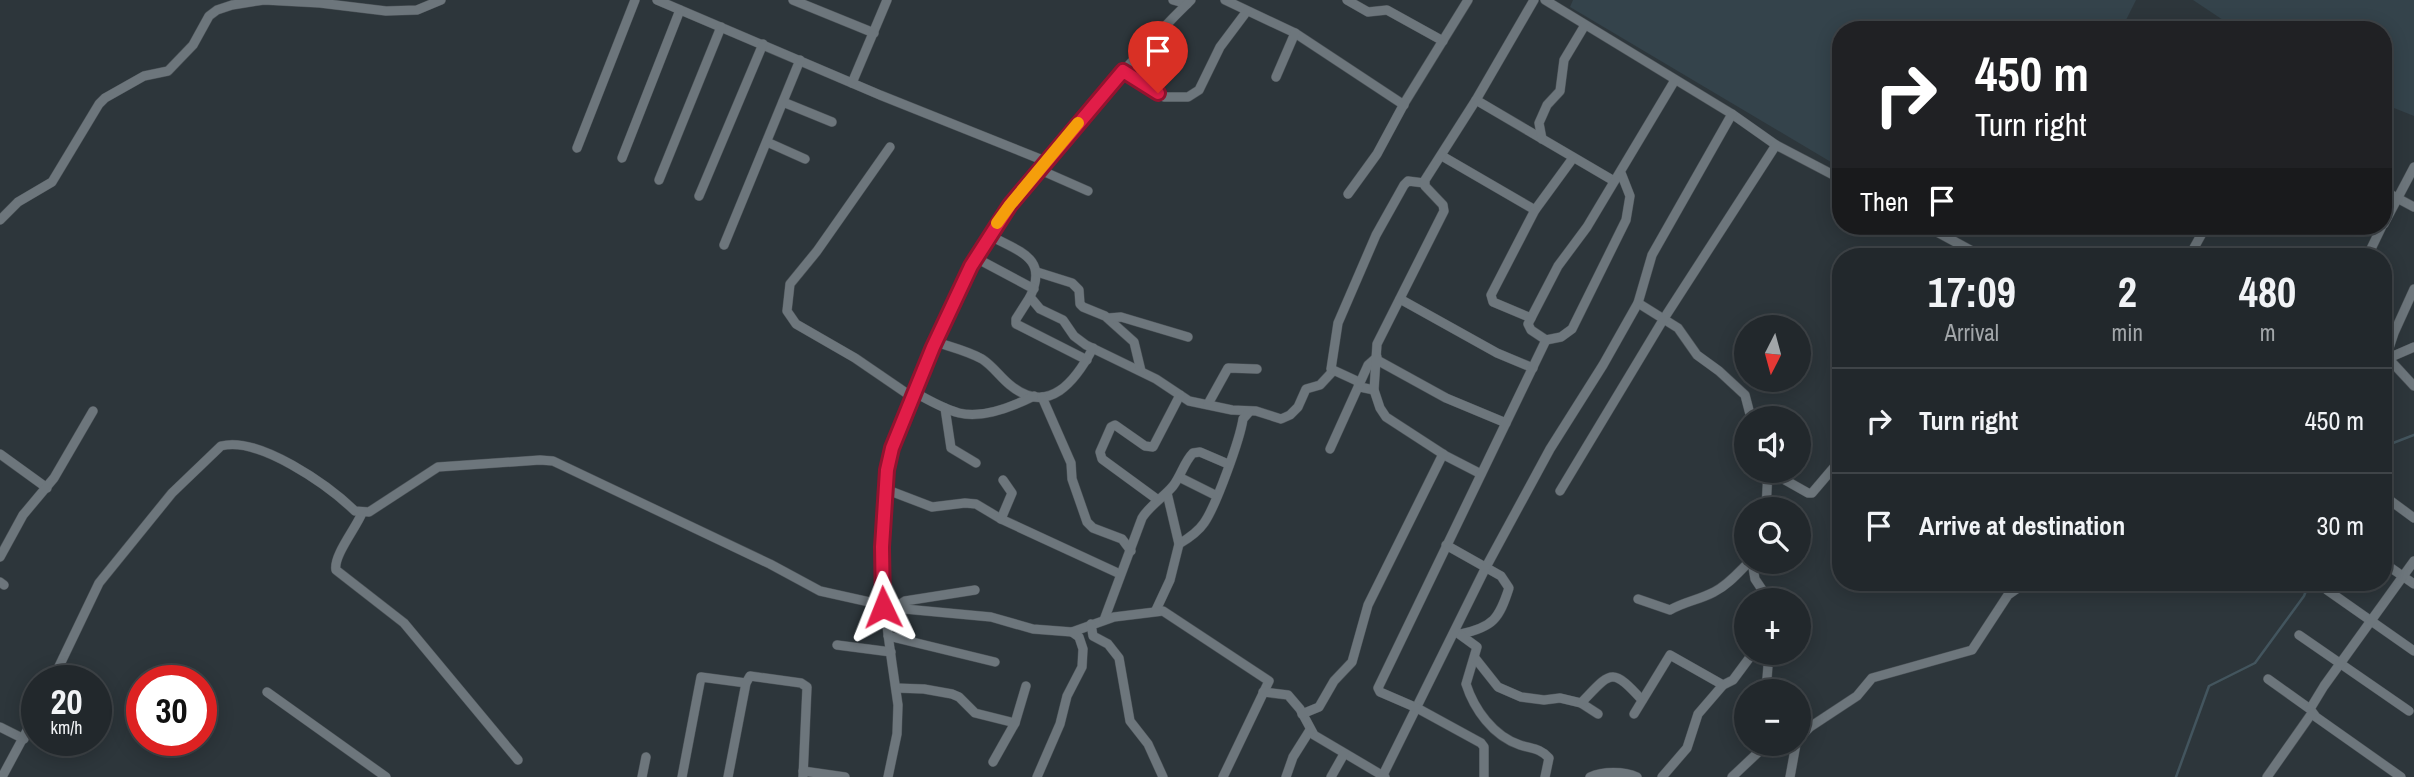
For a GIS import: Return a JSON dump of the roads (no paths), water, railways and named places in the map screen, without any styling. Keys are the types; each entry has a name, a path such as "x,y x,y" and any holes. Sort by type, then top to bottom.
{"street":[{"path":"0,220 18,202 52,182 105,98 144,76 168,71 193,45 209,16 217,10 247,1 320,3 386,11 417,10 441,0"},
{"path":"577,148 635,0"},
{"path":"657,0 1045,161"},
{"path":"622,158 686,0"},
{"path":"793,0 874,33"},
{"path":"852,83 887,0"},
{"path":"1173,0 1189,2"},
{"path":"1225,0 1295,33 1404,105"},
{"path":"1347,0 1368,12 1387,10 1443,41"},
{"path":"1348,194 1377,154 1468,0"},
{"path":"1424,183 1534,0"},
{"path":"1545,0 1731,114 1776,145 1832,174"},
{"path":"888,777 898,727 882,547 885,489 892,448 936,342 975,258 989,235 1038,169 1123,71 1189,2"},
{"path":"1123,71 1164,97 1188,97 1199,90 1220,47 1247,11"},
{"path":"1542,139 1539,123 1547,105 1560,91 1564,60 1585,24"},
{"path":"659,180 721,27"},
{"path":"1276,77 1295,33"},
{"path":"699,196 763,44"},
{"path":"724,245 800,60"},
{"path":"1476,100 1573,158 1617,177 1630,196 1625,223 1572,329 1561,337 1546,340 1529,328 1528,324 1561,262 1585,230 1617,177 1675,79"},
{"path":"783,102 832,122"},
{"path":"1263,692 1286,693 1314,735 1383,777 1458,632 1486,567 1550,449 1638,303 1652,255 1731,114"},
{"path":"767,142 805,159"},
{"path":"1560,492 1663,320 1776,145"},
{"path":"890,147 817,251 790,284 787,312 796,324 913,395 959,413 972,415 1038,396 1055,394 1080,373 1093,348"},
{"path":"1442,156 1535,211"},
{"path":"1531,318 1493,302 1490,297 1535,211 1573,158"},
{"path":"2392,208 2414,167"},
{"path":"1038,169 1088,191"},
{"path":"1333,371 1331,368 1337,326 1376,234 1406,183 1424,183 1443,205 1444,211 1377,344 1374,390 1386,417 1443,454 1481,474"},
{"path":"2392,195 2414,207"},
{"path":"989,235 1030,257 1036,265 1032,293 1016,319 1016,324 1087,360"},
{"path":"1943,235 1966,248"},
{"path":"975,258 1032,293 1040,309 1063,320 1074,336 1168,386 1189,401 1256,411 1281,419 1298,407 1306,389 1320,386 1333,371"},
{"path":"1037,272 1072,283 1079,290 1080,304 1083,307 1108,318 1134,342 1141,371"},
{"path":"2392,339 2414,289"},
{"path":"1400,299 1497,353 1533,368"},
{"path":"1638,303 1678,328 1697,355 1719,371 1745,396 1748,406"},
{"path":"1108,318 1121,317 1188,337"},
{"path":"1484,777 1484,747 1481,743 1417,708 1380,692 1378,688 1546,340"},
{"path":"936,342 980,358 1012,386 1038,396 1071,463 1072,479 1087,522 1093,528 1122,539 1131,551"},
{"path":"2392,356 2414,347"},
{"path":"1330,449 1368,365 1377,359"},
{"path":"1377,359 1446,397 1506,423"},
{"path":"2392,366 2414,386"},
{"path":"1208,404 1228,368 1257,369"},
{"path":"1333,371 1357,381 1360,387"},
{"path":"1360,387 1374,390"},
{"path":"1158,500 1102,459 1100,452 1111,427 1115,425 1145,446 1153,447 1180,395"},
{"path":"945,408 951,448 976,463"},
{"path":"0,557 23,515 47,488 93,411"},
{"path":"1179,544 1193,536 1204,524 1217,496 1243,419 1249,412"},
{"path":"60,665 99,583 172,493 221,446 241,444 277,458 316,479 355,511 362,513 369,512 438,467 553,461 770,564 820,592 887,606 991,617 1032,629 1072,632 1104,620 1156,610 1172,617 1269,681 1223,777"},
{"path":"1104,620 1142,518 1148,509 1167,493 1188,458 1195,452 1228,464"},
{"path":"0,453 47,488"},
{"path":"1302,715 1319,706 1334,681 1352,662 1368,605 1443,454"},
{"path":"1790,483 1812,493 1832,470"},
{"path":"1179,477 1217,496"},
{"path":"1001,519 1013,493 1003,480"},
{"path":"885,489 932,507 976,504 1001,519 1120,574"},
{"path":"1156,610 1170,580 1179,544 1167,493"},
{"path":"2392,502 2414,518"},
{"path":"362,513 358,525 336,560 338,573 404,623 518,760"},
{"path":"1446,545 1504,578 1509,590 1499,612 1486,627 1458,632"},
{"path":"2267,777 2340,663 2414,561"},
{"path":"2392,569 2414,584"},
{"path":"1638,599 1670,610 1685,601 1710,594 1725,586 1738,574"},
{"path":"887,606 975,590"},
{"path":"1811,726 1857,695 1872,678 1972,650 2008,595 2014,591"},
{"path":"2328,591 2414,651"},
{"path":"1083,649 1093,636 1091,624"},
{"path":"1037,777 1060,724 1067,696 1082,667 1083,649 1079,637 1072,632"},
{"path":"1458,632 1476,645 1475,658 1466,684 1482,718 1517,744 1542,751 1549,758 1545,777"},
{"path":"2299,635 2409,712"},
{"path":"888,636 995,662"},
{"path":"1093,636 1108,644 1119,658 1130,720 1147,744 1163,777"},
{"path":"837,645 891,652"},
{"path":"1634,713 1670,655 1723,685"},
{"path":"1475,658 1495,685 1520,696 1544,700 1562,698 1581,703 1598,714"},
{"path":"1662,777 1687,748 1698,714 1723,685 1733,680 1744,665"},
{"path":"728,777 746,683 750,676 801,683 807,687 803,774 845,777"},
{"path":"1581,703 1605,678 1611,676 1624,680 1642,700"},
{"path":"682,777 701,677 746,683"},
{"path":"2268,679 2401,777"},
{"path":"993,762 1015,723 1026,686"},
{"path":"896,688 952,694 959,697 975,713 1015,723"},
{"path":"267,692 386,777"},
{"path":"0,726 21,737"},
{"path":"1290,776 1293,757 1310,730"},
{"path":"2,777 21,744"},
{"path":"1331,777 1344,754"},
{"path":"1732,777 1754,756"},
{"path":"1790,777 1794,756"},
{"path":"642,777 646,757"},
{"path":"1590,777 1597,774 1625,773 1637,777"}],"waterway":[{"path":"2392,444 2414,435"},
{"path":"2176,777 2209,686 2255,663 2306,591"}]}
